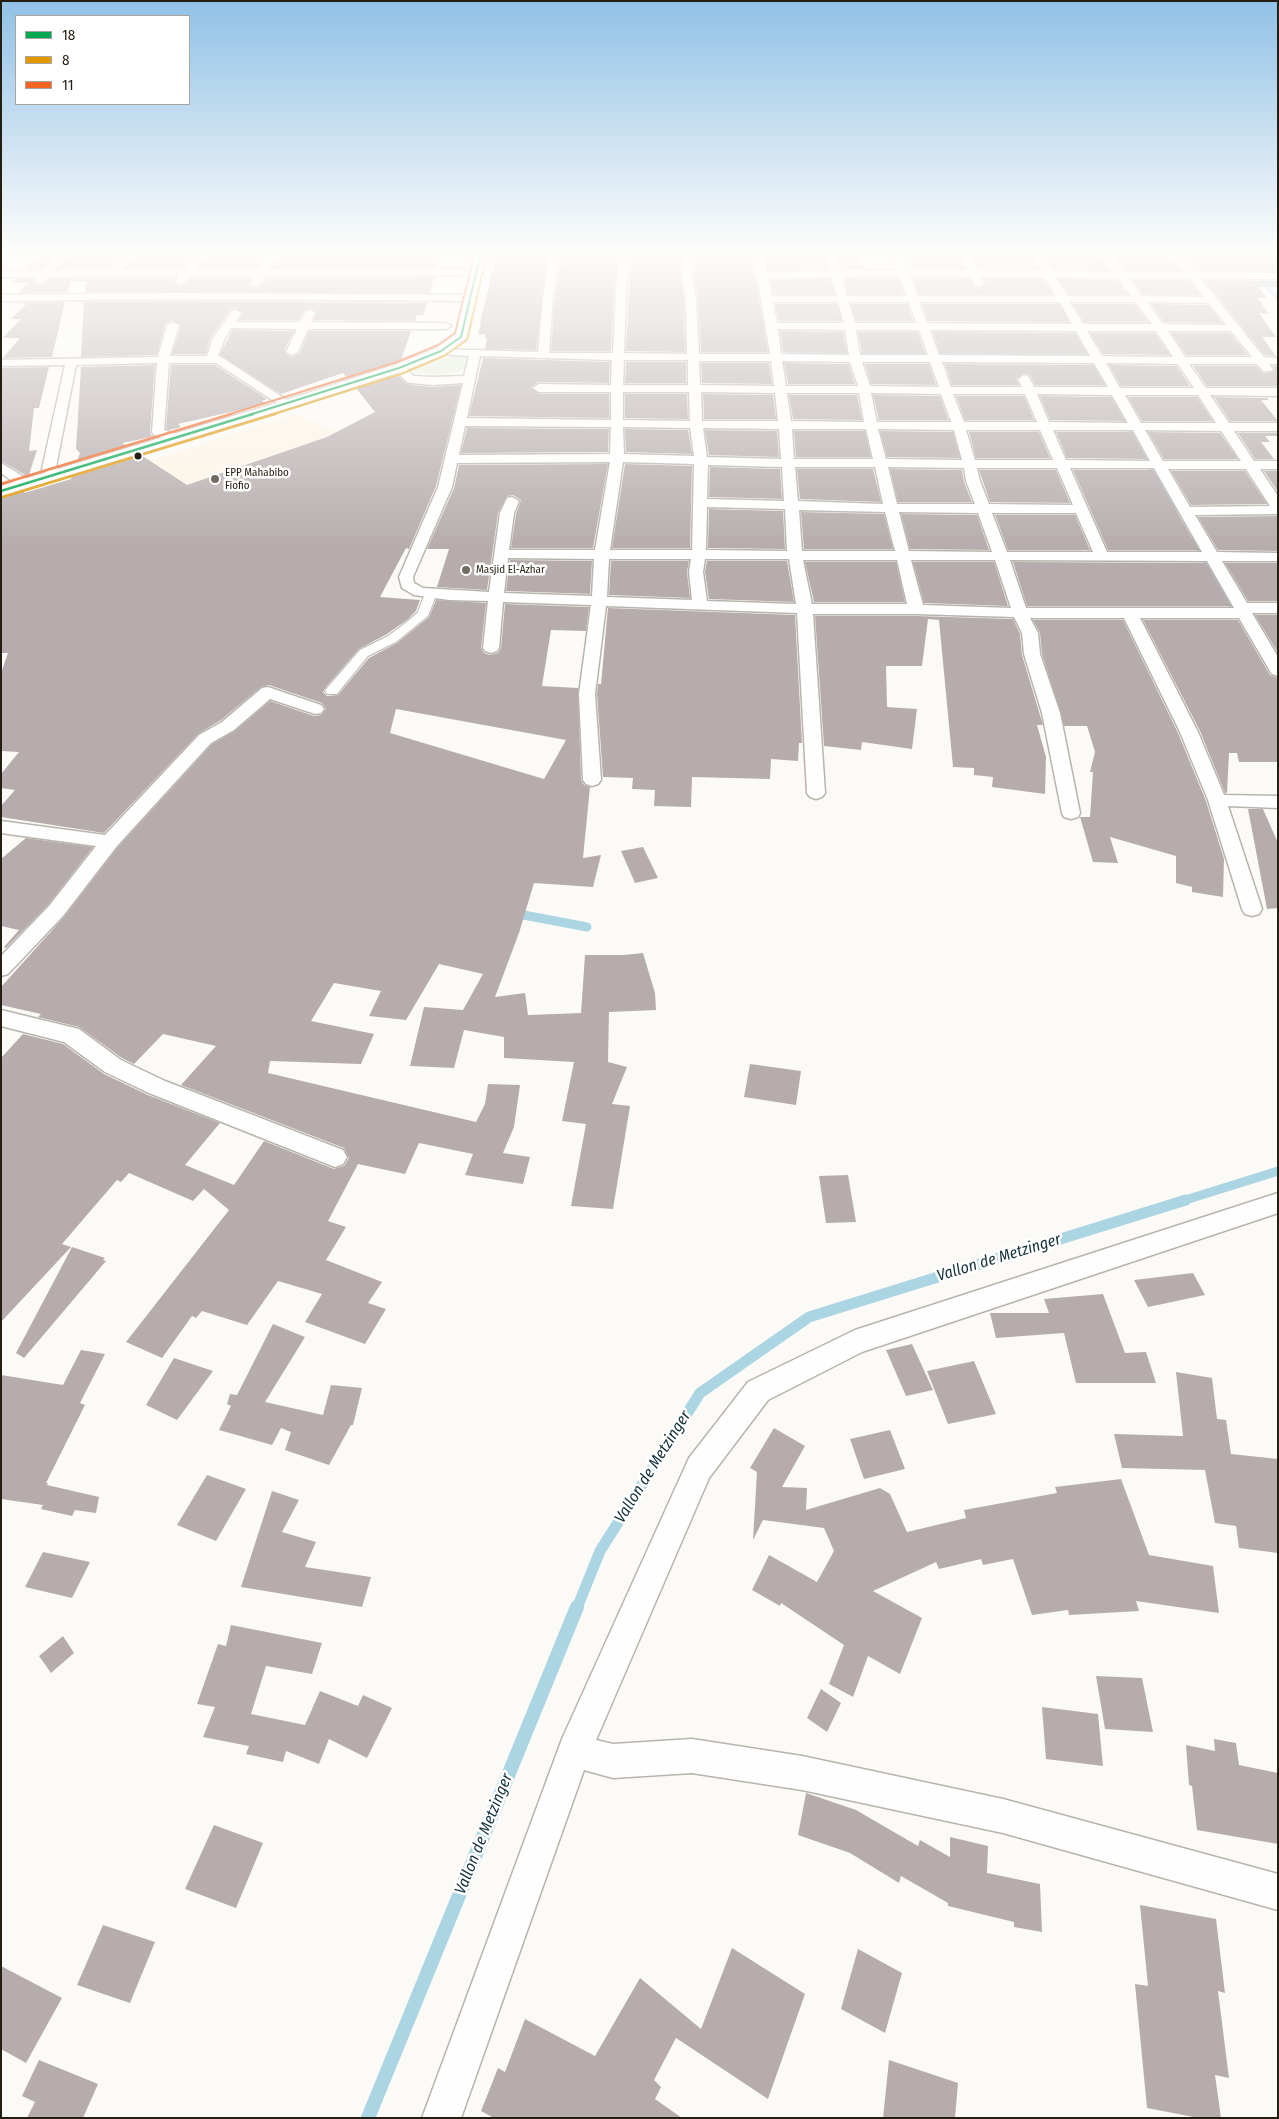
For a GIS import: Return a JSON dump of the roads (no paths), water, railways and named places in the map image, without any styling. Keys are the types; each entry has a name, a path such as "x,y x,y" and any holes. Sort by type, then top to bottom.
{"main road":[{"path":"1,491 287,404 399,368 441,351"}],"street":[{"path":"166,351 163,361 158,432 174,438"},
{"path":"211,359 214,351"},
{"path":"441,351 543,356 934,358 1004,351"},
{"path":"543,351 543,356"},
{"path":"592,780 587,694 599,600 602,553 617,458 619,351"},
{"path":"692,351 696,424 701,461 699,554 696,572 700,606"},
{"path":"775,351 785,425 795,554 805,609 816,793"},
{"path":"854,351 916,609"},
{"path":"932,351 959,426 973,481 1001,555 1020,613 1030,633 1032,654 1051,713 1071,813"},
{"path":"1013,351 1029,391 1102,556"},
{"path":"1022,351 1097,358 1278,361"},
{"path":"1093,351 1138,427 1210,557 1277,668"},
{"path":"1174,351 1278,508"},
{"path":"1252,351 1272,376"},
{"path":"475,354 445,487 406,576 408,585 420,592 700,606 805,609 916,609 1020,613 1243,611 1278,608"},
{"path":"1,363 219,360 287,404"},
{"path":"58,474 49,468 71,362"},
{"path":"399,368 411,379 468,379"},
{"path":"539,388 1278,392"},
{"path":"460,422 536,424 617,422 785,425 1278,427"},
{"path":"451,459 617,458 787,463 1278,465"},
{"path":"1,467 24,483"},
{"path":"491,648 502,554 508,513 512,501"},
{"path":"699,503 891,508 1082,509"},
{"path":"1184,511 1278,508"},
{"path":"502,554 1278,557"},
{"path":"332,691 364,653 392,638 424,613 431,593"},
{"path":"1129,612 1189,732 1217,800 1252,909"},
{"path":"1,969 56,911 110,842 205,739 228,726 268,692 315,709"},
{"path":"1217,800 1278,802"},
{"path":"1,827 110,842"},
{"path":"1,1018 71,1035 113,1066 158,1087 335,1158"},
{"path":"441,2118 574,1752 699,1468 758,1391 855,1342 1278,1203"},
{"path":"574,1752 614,1762 692,1756 802,1773 1003,1816 1278,1892"}],"waterway":[{"path":"1259,351 1263,356"},
{"path":"788,353 1086,355"},
{"path":"1086,354 1121,415"},
{"path":"1121,414 1127,425"},
{"path":"1129,429 1175,509"},
{"path":"1193,540 1231,605"},
{"path":"513,913 587,927"},
{"name":"Vallon de Metzinger","path":"1182,1201 1278,1171"},
{"name":"Vallon de Metzinger","path":"577,1608 600,1551 700,1393 809,1317 1186,1200"},
{"name":"Vallon de Metzinger","path":"368,2118 577,1607"}],"place":[{"name":"EPP Mahabibo Fiofio","path":"215,479"},
{"name":"Masjid El-Azhar","path":"466,570"}]}
